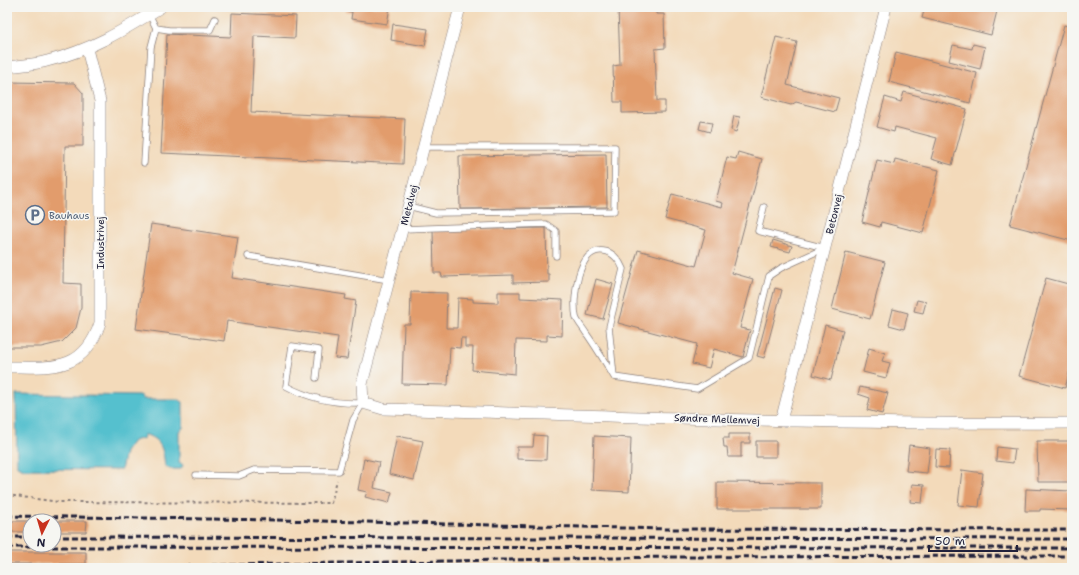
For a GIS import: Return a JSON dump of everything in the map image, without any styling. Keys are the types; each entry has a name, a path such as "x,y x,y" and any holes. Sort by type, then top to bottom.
{"street":[{"path":"7,67 46,62 87,49 111,37 161,7"},
{"name":"Metalvej","path":"362,403 362,384 460,7"},
{"name":"Betonvej","path":"781,421 886,7"},
{"name":"Industrivej","path":"7,367 49,367 65,365 84,353 95,340 100,324 100,101 87,49"},
{"name":"Søndre Mellemvej","path":"362,403 383,409 781,421 937,424 1072,423"}],"lane":[{"path":"144,163 151,47 156,28 149,14"},
{"path":"156,28 169,30 210,30 215,20"},
{"path":"408,206 436,213 614,211 615,146 424,147"},
{"path":"764,207 758,230 825,248"},
{"path":"402,229 546,224 556,231 556,256"},
{"path":"614,376 609,327 623,269 620,262 607,251 600,250 592,252 582,265 576,297 576,318 614,376 697,389 749,358 769,276 781,268 825,248"},
{"path":"248,256 389,280"},
{"path":"316,378 320,350 292,346 286,386 302,395 344,404 362,403"},
{"path":"196,476 239,476 254,470 340,471 353,420 362,403"}],"path":[{"path":"7,10 16,7"},
{"path":"7,495 59,502 331,503 340,471"}],"water":[{"path":"16,394 142,396 143,399 177,399 183,402 183,428 179,431 179,462 183,465 181,469 170,469 165,466 162,450 158,442 150,436 144,434 144,438 133,441 125,452 121,470 24,469 17,466"}],"building":[{"path":"347,7 390,7 387,24 351,19 352,12 346,11"},
{"path":"618,7 656,7 656,14 664,14 665,48 655,49 657,101 665,101 665,112 622,113 622,102 614,102 613,66 620,65"},
{"path":"925,7 998,7 991,35 922,18"},
{"path":"232,13 296,16 295,38 254,36 251,112 405,119 403,164 161,153 167,34 231,37"},
{"path":"393,24 428,29 425,46 391,40"},
{"path":"1064,25 1072,27 1072,241 1010,225"},
{"path":"776,37 797,42 787,85 839,98 835,112 796,102 791,105 761,97"},
{"path":"973,44 985,47 980,69 949,61 953,45 972,49"},
{"path":"896,52 977,73 970,103 889,82"},
{"name":"Bauhaus","path":"7,82 74,83 83,93 83,146 65,146 63,283 81,284 81,308 76,328 62,342 41,347 7,347"},
{"path":"904,92 967,109 952,165 931,159 937,138 895,127 894,132 877,127 885,97 901,102"},
{"path":"734,116 740,117 736,132 731,130"},
{"path":"701,121 712,123 710,132 699,129"},
{"path":"738,152 762,159 732,273 753,279 740,328 750,330 743,357 714,349 709,368 692,364 697,344 618,323 638,250 696,266 706,230 665,219 672,194 722,207 723,203 716,201 727,157 736,159"},
{"path":"606,154 607,207 460,209 459,156"},
{"path":"895,159 939,170 923,233 881,222 880,227 862,222 877,160 894,164"},
{"path":"151,224 238,237 232,278 346,295 345,299 356,301 347,359 335,358 338,337 227,321 224,341 136,329"},
{"path":"546,228 547,274 549,274 549,282 513,283 513,275 442,277 441,273 434,273 433,230"},
{"path":"773,240 792,246 790,252 771,247"},
{"path":"846,252 885,262 870,319 832,309"},
{"path":"1046,278 1072,285 1072,362 1065,388 1019,376"},
{"path":"596,279 613,284 603,319 587,315"},
{"path":"775,288 782,290 764,358 757,356"},
{"path":"411,292 447,293 446,328 457,328 458,298 473,299 473,302 498,303 498,292 520,292 520,298 563,300 562,336 547,335 547,341 516,340 515,374 472,370 473,347 465,347 465,338 461,338 460,348 450,347 448,385 402,384 404,324 410,324"},
{"path":"917,300 926,302 923,313 914,311"},
{"path":"893,309 908,313 904,329 889,325"},
{"path":"825,325 843,330 831,380 813,375"},
{"path":"869,348 885,353 882,361 890,363 886,378 863,372"},
{"path":"860,387 888,393 882,414 867,410 870,398 858,394"},
{"path":"729,434 750,434 750,443 741,443 741,457 728,457 727,447 724,447 723,438 729,438"},
{"path":"534,435 547,436 546,460 517,459 517,447 533,447"},
{"path":"397,436 423,441 414,480 389,474"},
{"path":"594,436 631,438 629,492 592,490"},
{"path":"756,441 776,441 776,457 756,457"},
{"path":"1037,441 1072,441 1072,482 1038,482"},
{"path":"909,445 930,448 927,473 906,471"},
{"path":"997,447 1015,449 1013,463 996,461"},
{"path":"936,449 950,450 949,468 935,467"},
{"path":"364,459 379,462 374,488 392,492 389,503 365,497 367,492 358,490"},
{"path":"962,470 983,473 979,507 958,505"},
{"path":"717,482 821,483 821,509 717,509"},
{"path":"912,484 924,485 922,503 910,502"},
{"path":"1026,489 1072,491 1072,510 1040,509 1040,511 1025,511"},
{"path":"7,521 22,521 22,532 7,532"},
{"path":"62,521 87,521 86,532 62,532"},
{"path":"7,552 86,552 86,564 7,564"}],"railway":[{"path":"7,516 277,520 667,529 1072,530"},
{"path":"7,537 22,537"},
{"path":"62,537 1072,539"},
{"path":"7,547 1072,548"},
{"path":"68,568 667,557 1072,556"}],"place":[{"name":"Bauhaus","path":"35,215"}]}
